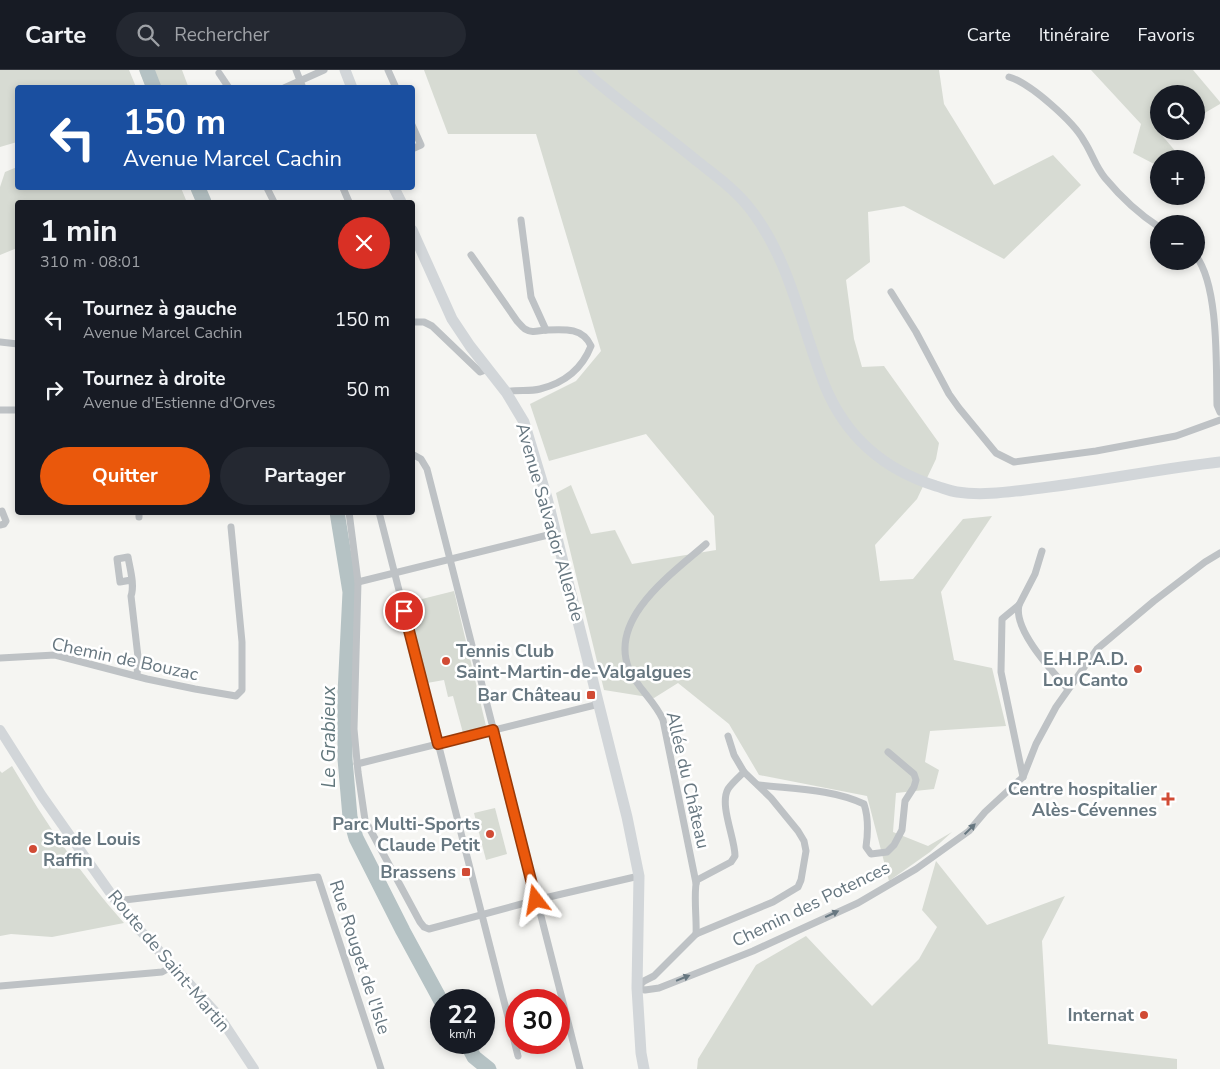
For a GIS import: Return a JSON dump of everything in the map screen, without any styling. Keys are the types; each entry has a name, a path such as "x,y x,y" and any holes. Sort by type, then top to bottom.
{"main road":[{"path":"345,70 351,85"},
{"path":"584,70 612,96 732,189 751,210 778,254 826,389 848,426 860,441 890,466 923,482 956,492 991,494 1054,487 1220,462"},
{"name":"Avenue Salvador Allende","path":"415,237 452,319 506,392 524,422 556,533 627,817 639,876 637,988 641,1053 644,1069"},
{"name":"Route de Saint-Martin","path":"0,730 42,796 116,901 137,927 218,1016 254,1069"}],"street":[{"path":"296,70 302,84 324,70"},
{"path":"388,70 395,85"},
{"path":"219,73 227,85"},
{"path":"1009,77 1024,83 1054,106 1084,140 1092,160 1105,178 1150,221"},
{"path":"415,133 420,146 415,148"},
{"path":"521,220 531,297 546,330"},
{"path":"471,255 517,321 526,330 538,333 546,330 576,331 587,337 591,346 586,359 570,377 540,390 511,390 506,392"},
{"path":"1204,270 1211,292 1216,353 1217,404 1220,412"},
{"path":"891,292 916,332 958,408 996,453 1014,462 1096,451 1176,436 1220,420"},
{"path":"415,322 424,322 432,326 480,372 488,369"},
{"path":"0,342 15,344"},
{"path":"0,410 15,410"},
{"path":"415,455 422,458 427,469 580,1069"},
{"path":"0,525 6,521 2,511"},
{"path":"349,515 358,582 354,716 357,764 365,820 410,906 424,927 429,929 536,900 639,876"},
{"path":"380,515 518,1056"},
{"name":"Chemin de Bouzac","path":"0,658 55,655 137,676 236,696 242,690 242,642 231,527"},
{"path":"358,582 556,533"},
{"name":"Allée du Château","path":"696,934 696,883 663,720 658,709 637,684 625,658 624,647 629,624 643,602 706,544"},
{"path":"1023,777 1001,672 1002,620 1018,605 1035,574 1042,551"},
{"name":"Chemin des Potences","path":"637,988 645,990 659,988 752,951 858,902 916,869 969,831 985,812 1023,777 1036,744 1068,689 1097,649 1161,595 1204,562 1220,553"},
{"path":"131,580 138,657 137,676"},
{"path":"1018,605 1017,612 1020,623 1031,643 1049,668 1068,689"},
{"path":"357,764 598,704"},
{"path":"637,988 644,981 654,976 696,934 773,902 798,887 801,880 806,851 804,841 798,831 758,785 744,772 734,755 728,736"},
{"path":"758,785 811,790 851,798 864,804 867,812 868,832 866,847 872,854 887,852 894,845 902,830 905,801 916,780 914,774 888,752"},
{"path":"696,883 699,878 731,862 736,854 727,811 726,795 730,787 744,772"},
{"name":"Rue Rouget de l'Isle","path":"116,901 318,877 381,1069"},
{"path":"0,986 162,972 173,966"}],"shaded area":[{"path":"0,70 129,70 135,85 15,85 15,143 0,147"},
{"path":"139,70 182,70 188,85 145,85"},
{"path":"424,70 939,70 944,104 994,185 1053,155 1081,185 1004,259 904,206 868,212 870,262 846,280 854,339 862,367 884,366 939,443 936,459 917,499 875,545 880,581 913,579 963,519 992,516 941,592 954,660 992,668 1006,726 930,731 925,762 939,770 934,789 896,793 893,832 928,846 952,832 930,852 889,881 867,796 759,775 729,724 678,683 654,698 604,690 556,493 571,485 591,534 615,530 632,564 716,550 714,516 646,434 549,461 530,404 576,381 601,351 536,134 448,134"},
{"path":"1091,70 1193,70 1220,102 1220,104 1205,113 1205,85 1150,85 1150,140 1166,140 1174,150 1150,150 1150,162 1133,153 1141,124"},
{"path":"15,168 15,190 182,190 186,200 15,200 15,249 0,255 0,187 5,172"},
{"name":"Tennis Club Saint-Martin-de-Valgalgues","path":"454,591 486,726 463,733 453,696 448,697 444,680 427,683 406,603"},
{"name":"Stade Louis Raffin","path":"12,766 64,848 124,923 52,937 11,934 0,936 0,771 2,773"},
{"name":"Parc Multi-Sports Claude Petit","path":"495,808 507,854 486,860 474,813"},
{"path":"936,861 987,925 1065,896 1042,941 1048,1044 1177,1059 1177,1069 697,1069 698,1059 756,965 806,936 872,1006 919,959 937,927 922,910"}],"waterway":[{"name":"Le Grabieux","path":"147,70 153,85"},
{"name":"Le Grabieux","path":"199,190 203,200"},
{"name":"Le Grabieux","path":"337,515 350,592 345,693 345,759 350,817 356,838 434,989"},
{"name":"Le Grabieux","path":"472,1054 489,1069"}],"place":[{"name":"Tennis Club Saint-Martin-de-Valgalgues","path":"446,661"},
{"name":"E.H.P.A.D. Lou Canto","path":"1138,669"},
{"name":"Bar Château","path":"591,695"},
{"name":"Centre hospitalier Alès-Cévennes","path":"1168,799"},
{"name":"Parc Multi-Sports Claude Petit","path":"490,834"},
{"name":"Stade Louis Raffin","path":"33,849"},
{"name":"Brassens","path":"466,872"},
{"name":"Internat","path":"1144,1015"}],"route":[{"path":"404,611 438,744 493,730 536,900"}]}
